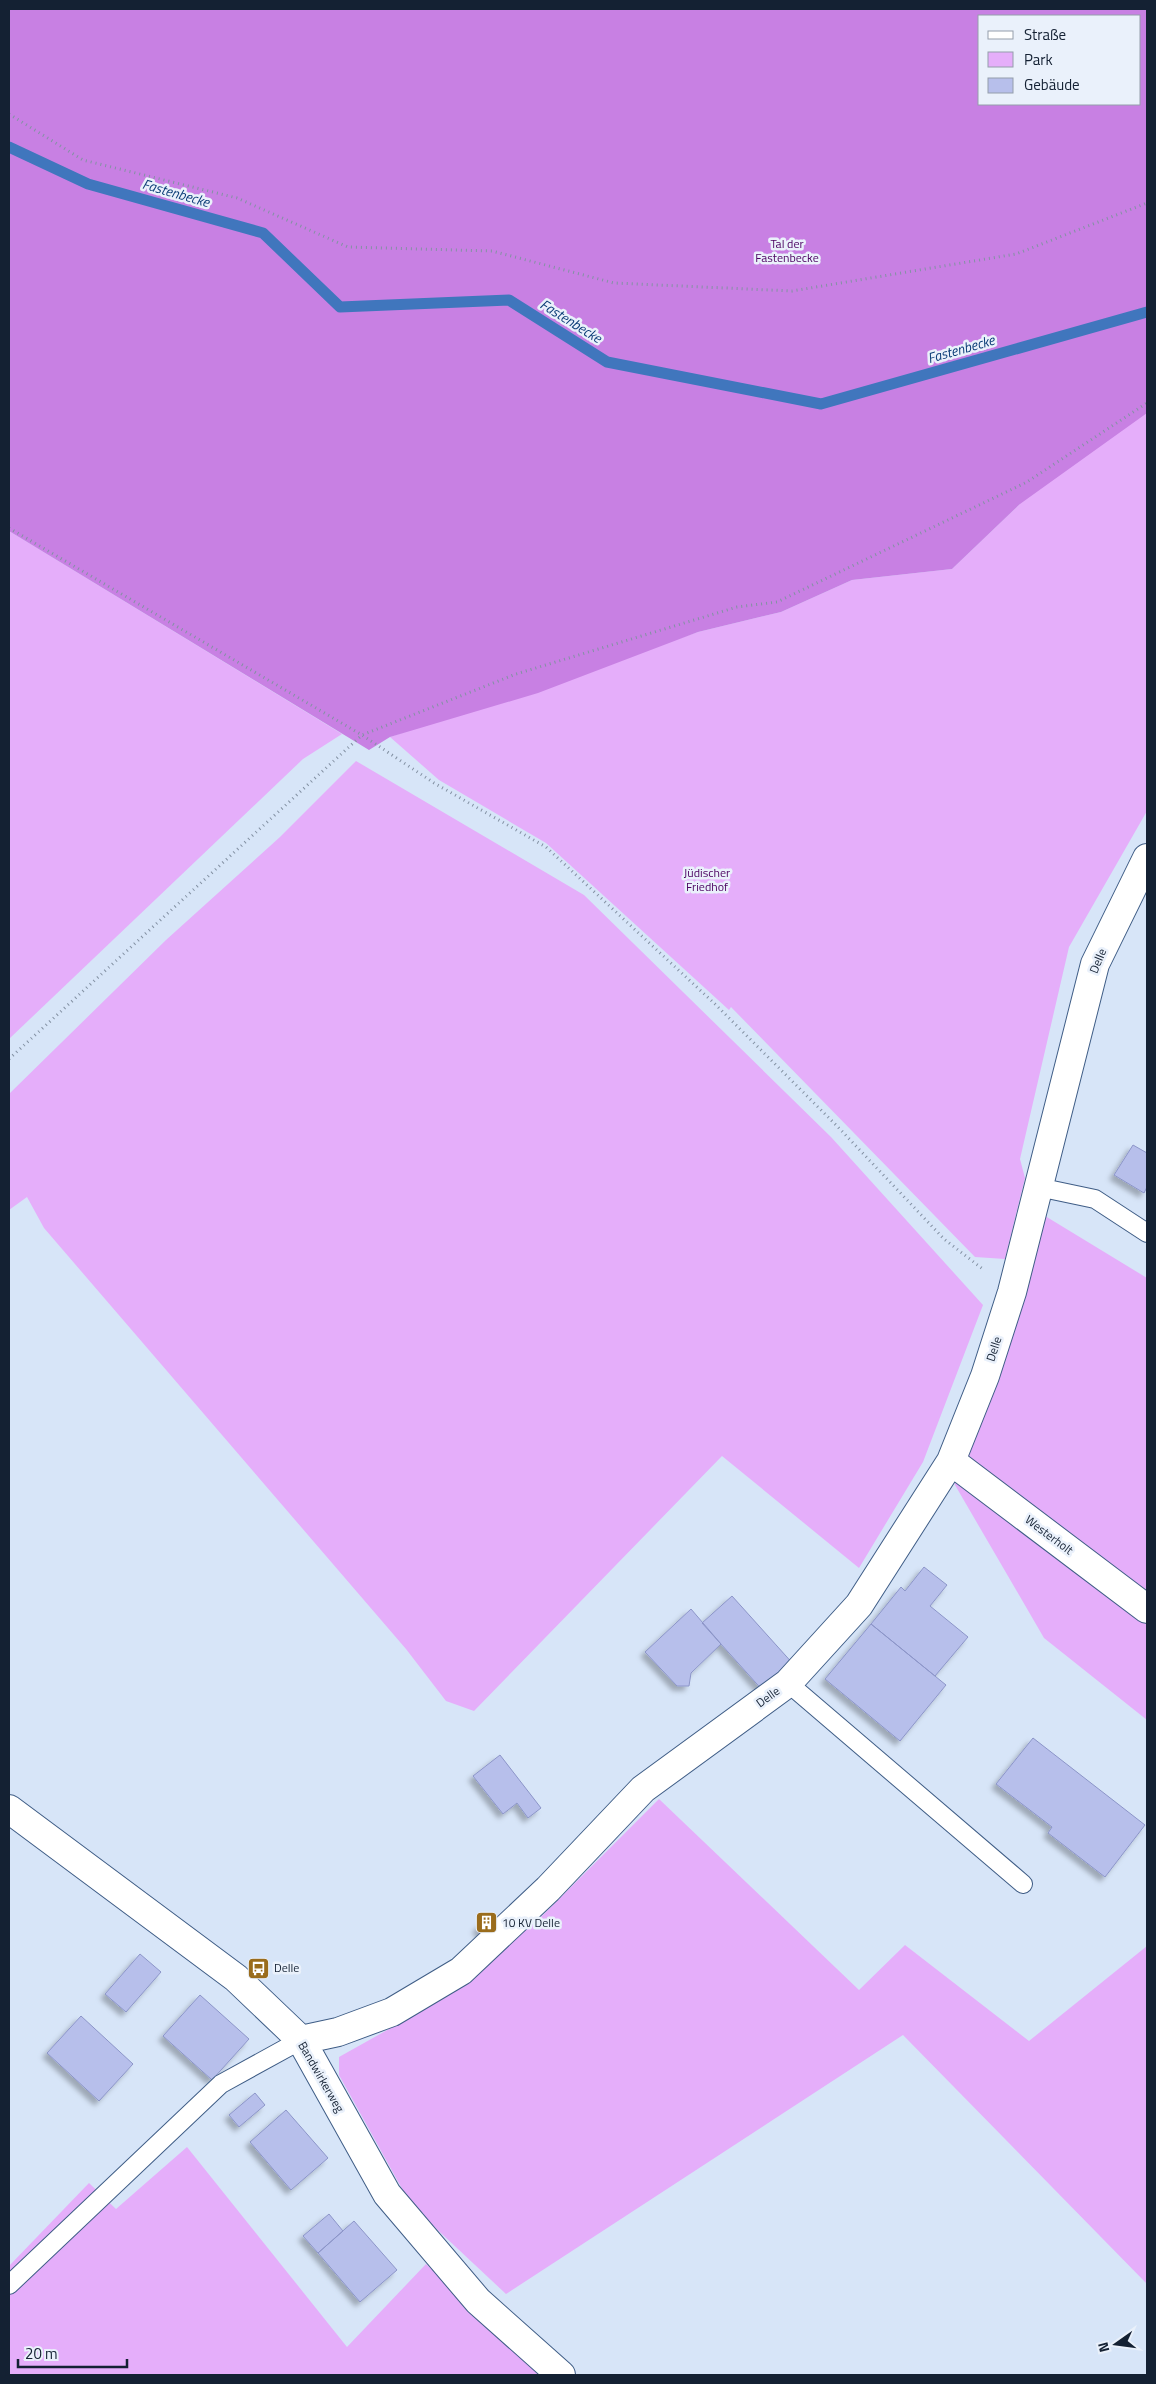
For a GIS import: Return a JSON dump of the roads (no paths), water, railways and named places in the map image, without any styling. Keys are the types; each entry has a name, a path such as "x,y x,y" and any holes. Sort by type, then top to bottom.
{"street":[{"name":"Delle","path":"301,2040 338,2032 392,2012 461,1970 548,1889 643,1789 788,1683 858,1606 951,1461 985,1376 1012,1292 1094,964 1147,858"},
{"name":"Westerholt","path":"951,1461 1147,1609"},
{"name":"Bandwirkerweg","path":"9,1809 236,1978 301,2040 387,2194 478,2300 561,2375"}],"lane":[{"path":"1038,1187 1095,1198 1147,1233"},
{"path":"788,1683 1023,1884"},
{"path":"9,2285 221,2084 301,2040"}],"waterway":[{"name":"Fastenbecke","path":"9,147 88,184 263,233 340,307 509,300 607,362 821,404 1147,312"}],"place":[{"name":"10 KV Delle","path":"486,1923"},
{"name":"Delle","path":"258,1968"}],"park label":[{"name":"Tal der Fastenbecke","path":"787,251"},
{"name":"Jüdischer Friedhof","path":"707,880"}]}
